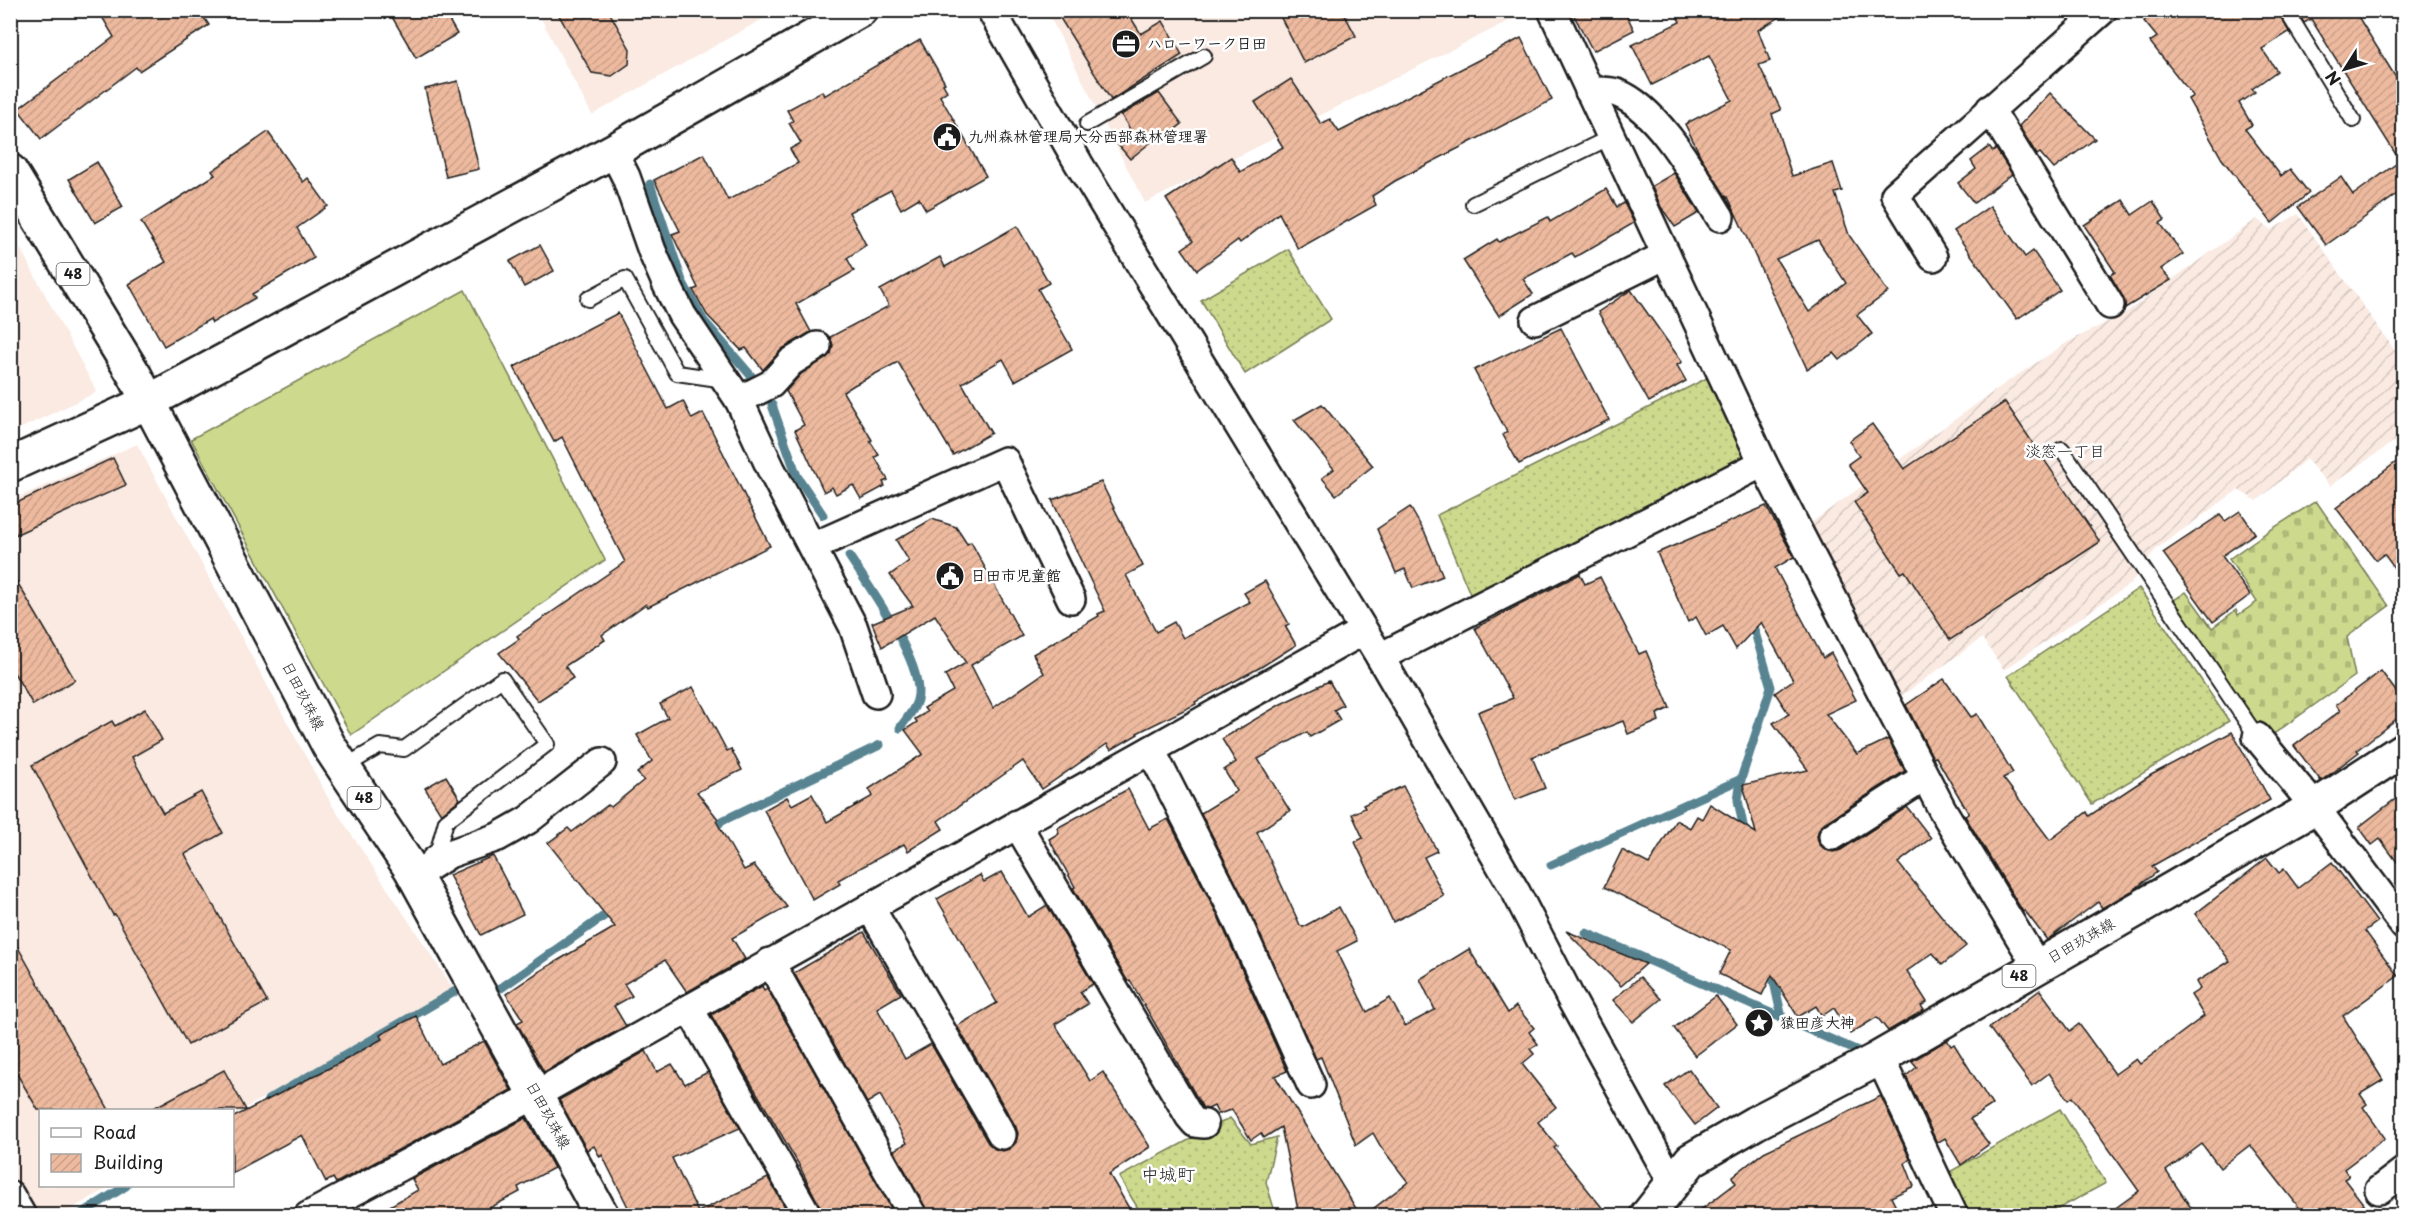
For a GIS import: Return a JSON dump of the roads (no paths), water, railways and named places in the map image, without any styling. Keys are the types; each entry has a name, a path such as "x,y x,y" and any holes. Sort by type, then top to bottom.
{"main road":[{"path":"10,465 148,402 613,151 860,10"},
{"name":"日田玖珠線","path":"10,171 129,366 169,438 329,746 413,872 603,1215"},
{"name":"日田玖珠線","path":"1647,1215 1691,1160 1755,1123 1880,1058 2315,807 2403,749"}],"street":[{"path":"991,10 1079,164 1380,657 1516,892 1572,1001 1672,1182"},
{"path":"1552,10 1763,463 1942,809 2037,966"},
{"path":"1933,257 1895,195 2103,10"},
{"path":"1589,91 1616,93 1630,100 1655,123 1677,150 1720,216"},
{"path":"1990,109 2110,304"},
{"path":"613,151 626,177 652,251 666,283 682,315 733,390 771,469 853,626 876,694"},
{"path":"1534,320 1666,255"},
{"path":"733,390 771,384 791,362 817,346"},
{"path":"812,547 1005,461 1071,599"},
{"path":"1380,657 1763,463"},
{"path":"308,1215 537,1094 1363,631"},
{"path":"2257,737 2315,807 2403,926"},
{"path":"1151,750 1232,909 1311,1085"},
{"path":"413,872 449,854 498,837 528,820 602,762"},
{"path":"1833,836 1925,777"},
{"path":"1017,824 1189,1116 1195,1123 1204,1124"},
{"path":"870,907 1002,1135"},
{"path":"770,962 913,1215"},
{"path":"689,1008 808,1215"},
{"path":"1880,1058 1954,1215"},
{"path":"2379,1190 2403,1171"},
{"path":"10,1195 21,1215"}],"lane":[{"path":"2286,10 2353,120"},
{"path":"1088,124 1204,56"},
{"path":"1473,204 1611,137"},
{"path":"588,299 625,279 678,373 733,390"},
{"path":"2062,449 2257,737"},
{"path":"344,767 380,746 404,748 502,679 547,744 446,821 438,850 413,872"}],"waterway":[{"path":"650,184 682,281 703,320 753,378"},
{"path":"772,405 797,476 823,515"},
{"path":"849,556 894,626 913,668 918,685 917,700 900,728"},
{"path":"1551,865 1741,779 1771,687 1751,619"},
{"path":"709,832 722,821 880,745"},
{"path":"1741,779 1738,800 1745,835"},
{"path":"501,988 614,909"},
{"path":"1586,933 1867,1055"},
{"path":"1770,964 1782,1018"},
{"path":"268,1100 461,988"},
{"path":"78,1216 124,1187"}],"place":[{"name":"ハローワーク日田","path":"1126,44"},
{"name":"九州森林管理局大分西部森林管理署","path":"947,137"},
{"name":"日田市児童館","path":"950,576"},
{"name":"猿田彦大神","path":"1759,1023"}],"district":[{"name":"淡窓一丁目","path":"2065,451"},
{"name":"中城町","path":"1168,1175"}]}
